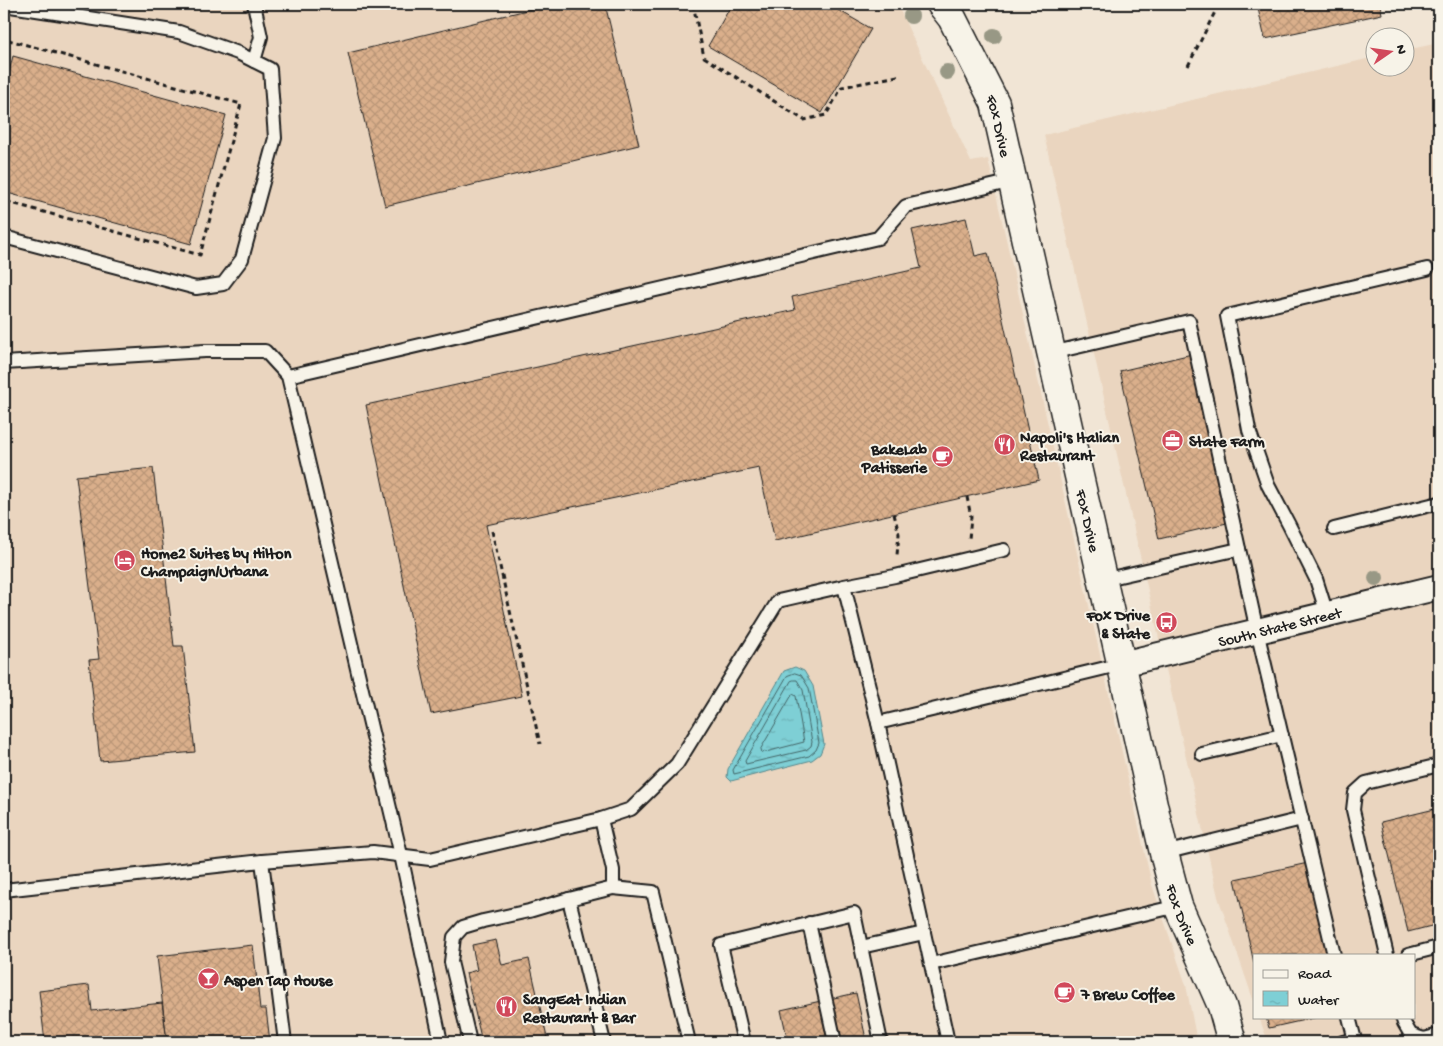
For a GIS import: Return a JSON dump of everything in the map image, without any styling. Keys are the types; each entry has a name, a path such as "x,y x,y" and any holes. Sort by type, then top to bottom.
{"street":[{"name":"Fox Drive","path":"941,4 952,18 995,103 1164,853 1178,906 1222,1006 1232,1042"},
{"name":"South State Street","path":"1122,664 1439,587"}],"lane":[{"path":"254,4 261,37 254,61"},
{"path":"4,5 178,32 238,53 270,69 275,138 242,258 222,284 196,288 4,237"},
{"path":"288,376 878,238 906,206 1012,181"},
{"path":"1328,614 1316,579 1268,485 1248,430 1227,316 1427,269"},
{"path":"1051,353 1189,320 1257,631 1334,954"},
{"path":"4,363 205,351 265,351 288,376 401,855 440,1042"},
{"path":"1334,529 1439,503"},
{"path":"1102,580 1239,549"},
{"path":"4,890 262,861 373,852 430,859 601,819 631,809 677,764 778,601 1004,550"},
{"path":"844,586 878,723 948,1042"},
{"path":"878,723 1122,664"},
{"path":"1202,754 1282,735"},
{"path":"1387,954 1353,810 1355,793 1366,783 1439,765"},
{"path":"601,819 613,870 613,888"},
{"path":"1164,853 1302,819"},
{"path":"262,861 285,1042"},
{"path":"470,1042 451,962 454,937 463,927 613,888 653,892 689,1042"},
{"path":"569,899 604,1042"},
{"path":"931,964 1178,906"},
{"path":"744,1042 721,944 854,912 881,1042"},
{"path":"809,923 835,1042"},
{"path":"861,947 924,933"},
{"path":"1412,954 1439,947"},
{"path":"1343,1042 1354,1040 1349,1018"},
{"path":"1402,1018 1411,1035 1424,1039 1439,1035"}],"path":[{"path":"693,4 704,57 804,120 826,115 842,87 898,76"},
{"path":"1188,66 1219,4"},
{"path":"4,44 5,39 241,104 200,255 4,201"},
{"path":"967,497 971,517 967,559"},
{"path":"894,514 898,534 895,576"},
{"path":"492,531 540,744"}],"shaded area":[{"path":"4,4 897,4 971,162 988,159 1152,885 1186,985 1197,1042 4,1042"},
{"path":"1439,43 1439,1042 1268,1042 1259,1018 1416,1018 1416,954 1253,954 1253,999 1218,897 1044,135 1366,59 1366,78 1416,78 1416,48"}],"water":[{"path":"795,667 804,671 813,686 824,744 820,754 812,760 731,781 727,777 728,769 784,671"}],"building":[{"path":"552,4 605,4 639,145 385,206 348,53"},
{"path":"732,4 828,4 871,29 822,113 708,46"},
{"path":"1257,4 1380,4 1382,14 1265,39"},
{"path":"13,56 226,115 191,244 4,192 4,91"},
{"path":"966,218 975,256 988,253 1039,480 775,541 759,468 486,525 522,696 431,714 366,405 795,310 792,297 921,268 912,230"},
{"path":"1192,354 1231,522 1159,539 1120,371"},
{"name":"Home2 Suites by Hilton Champaign/Urbana","path":"153,468 174,646 183,646 195,752 100,761 89,660 99,659 76,476"},
{"path":"1439,808 1439,924 1408,932 1381,822"},
{"path":"1308,863 1329,954 1253,954 1253,959 1235,879"},
{"name":"SangEat Indian Restaurant & Bar","path":"496,940 502,965 529,959 548,1042 482,1042 466,973 477,970 472,945"},
{"name":"Aspen Tap House","path":"253,945 260,1009 266,1009 270,1042 167,1042 157,956"},
{"path":"89,985 92,1011 162,1003 167,1042 45,1042 39,991"},
{"path":"856,993 866,1039 850,1042 788,1042 781,1010"},
{"path":"1266,1018 1314,1018 1269,1028"}],"place":[{"name":"State Farm","path":"1173,440"},
{"name":"Napoli's Italian Restaurant","path":"1004,445"},
{"name":"BakeLab Patisserie","path":"943,457"},
{"name":"Home2 Suites by Hilton Champaign/Urbana","path":"125,561"},
{"name":"Fox Drive & State","path":"1166,623"},
{"name":"Aspen Tap House","path":"208,979"},
{"name":"7 Brew Coffee","path":"1065,993"},
{"name":"SangEat Indian Restaurant & Bar","path":"507,1007"}]}
